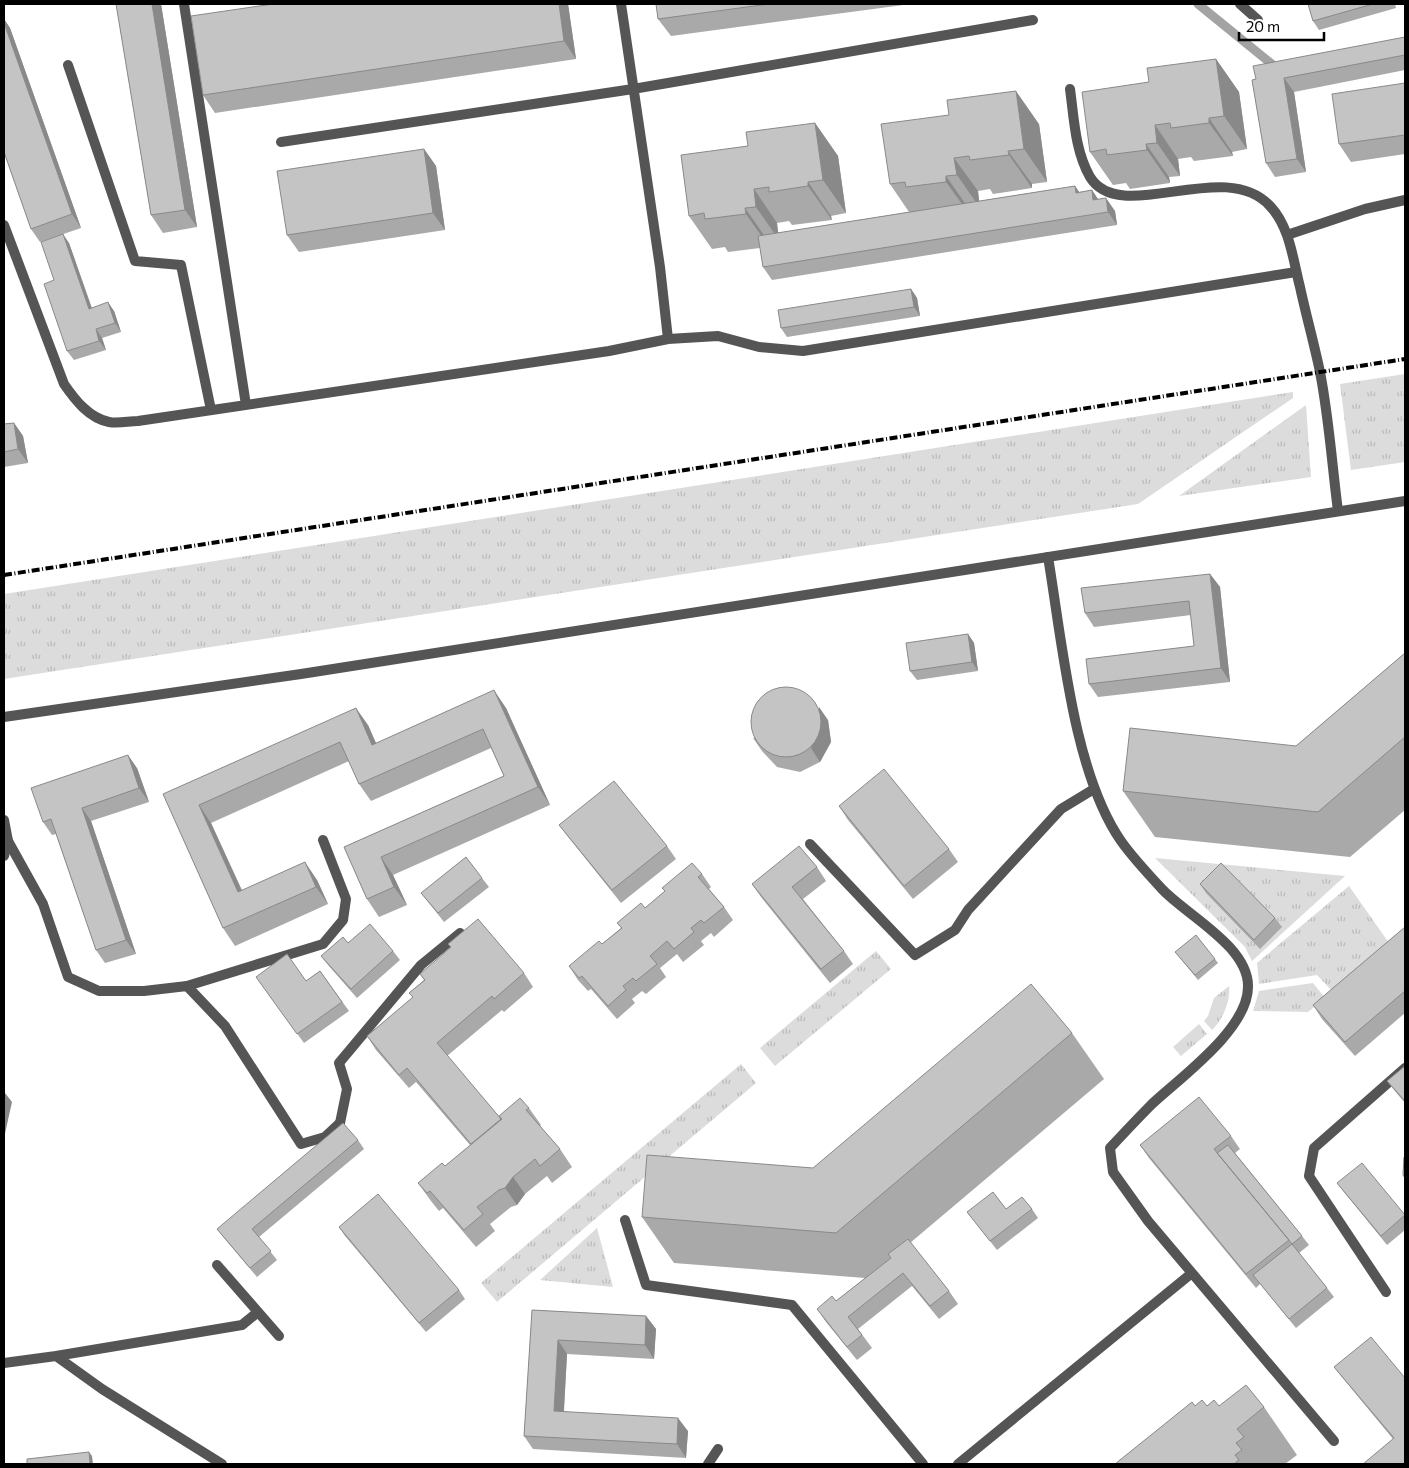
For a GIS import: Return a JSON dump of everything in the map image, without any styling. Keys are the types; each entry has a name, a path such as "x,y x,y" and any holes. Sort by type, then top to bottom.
{"street":[{"path":"184,4 246,405"},
{"path":"621,4 660,266 668,339"},
{"path":"1240,4 1258,20"},
{"path":"281,142 633,89 1033,20"},
{"path":"68,65 135,261 181,265 211,410"},
{"path":"1070,89 1078,147 1091,178 1106,192 1147,197 1209,186 1254,192 1271,207 1287,235 1320,372 1338,511"},
{"path":"1287,235 1365,209 1405,200"},
{"path":"4,225 64,384 77,402 91,414 110,422 138,421 246,405 609,351 668,339 718,336 759,347 803,352 1296,272"},
{"path":"4,717 291,675 1405,501"},
{"path":"1048,557 1073,707 1094,788 1121,841 1164,891 1234,952 1244,966 1248,986 1245,1003 1230,1030 1211,1051 1152,1105 1110,1148 1113,1172 1148,1222 1334,1440"},
{"path":"810,844 914,955 955,930 968,910 1061,809 1094,788"},
{"path":"4,820 8,841 43,904 68,977 99,991 144,991 187,986 322,944 344,920 346,899 324,840"},
{"path":"4,856 8,841"},
{"path":"187,986 225,1026 301,1144 325,1137 340,1123 347,1090 339,1063 421,965 460,932"},
{"path":"1386,1292 1309,1176 1314,1148 1405,1068"},
{"path":"625,1220 646,1285 792,1305 923,1464"},
{"path":"217,1265 279,1336"},
{"path":"958,1464 1192,1273"},
{"path":"4,1363 242,1325 258,1312"},
{"path":"56,1356 102,1389 222,1464"},
{"path":"708,1464 718,1449"}],"green space":[{"path":"1405,374 1405,462 1351,470 1340,384"},
{"path":"1293,392 1293,398 1138,504 4,679 4,594"},
{"path":"1306,405 1311,477 1179,496"},
{"path":"1155,858 1345,876 1252,961 1245,947"},
{"path":"1349,886 1389,943 1332,991 1317,975 1259,984 1257,963"},
{"path":"876,951 891,969 775,1066 760,1048"},
{"path":"1313,983 1325,998 1308,1012 1253,1011 1259,991"},
{"path":"1229,986 1229,998 1225,1010 1212,1030 1204,1021 1208,1016 1214,998"},
{"path":"1199,1024 1207,1034 1181,1056 1173,1047"},
{"path":"741,1064 756,1083 497,1302 481,1283"},
{"path":"597,1228 613,1287 540,1280"}],"building":[{"path":"116,4 152,4 185,210 151,215"},
{"path":"273,4 559,4 564,41 203,95 191,16"},
{"path":"656,4 769,4 658,19"},
{"path":"1308,4 1373,4 1313,21"},
{"path":"4,23 72,214 31,229 4,152"},
{"path":"1405,37 1405,55 1284,78 1297,159 1266,163 1252,80 1256,79 1253,66"},
{"path":"1216,59 1224,116 1209,118 1209,123 1171,128 1170,123 1155,125 1157,143 1146,144 1147,150 1107,155 1106,149 1090,152 1082,92 1149,82 1147,68"},
{"path":"1405,83 1405,135 1339,144 1332,94"},
{"path":"1016,91 1024,149 1008,151 1009,155 970,160 969,156 954,158 957,175 946,176 946,182 906,187 905,182 890,184 881,124 949,115 947,100"},
{"path":"815,123 823,180 808,182 808,186 769,192 769,187 754,189 756,207 745,208 746,214 705,219 704,213 689,216 681,155 748,146 746,132"},
{"path":"424,149 433,213 287,235 277,171"},
{"path":"1075,186 1076,193 1092,190 1093,200 1106,198 1108,212 763,267 758,236"},
{"path":"63,234 89,309 108,302 115,323 96,329 99,341 67,351 44,284 54,280 41,242"},
{"path":"911,289 914,307 781,328 778,310"},
{"path":"14,423 18,449 4,452 4,424"},
{"path":"1210,574 1221,668 1089,684 1086,659 1194,646 1189,601 1085,613 1081,588"},
{"path":"968,634 972,662 910,671 906,643"},
{"path":"1405,653 1405,737 1318,812 1123,791 1130,728 1296,746"},
{"path":"793,687 806,693 815,702 819,708 821,722 819,736 811,747 800,755 779,757 772,755 761,747 753,736 751,715 753,708 761,697 772,689"},
{"path":"494,690 538,787 381,857 394,887 367,899 344,847 504,776 483,729 359,784 340,742 199,805 238,892 305,862 316,887 223,928 163,794 356,708 372,745"},
{"path":"128,755 139,788 82,808 126,940 96,950 51,819 43,822 31,788"},
{"path":"884,769 949,849 904,886 839,806"},
{"path":"614,781 667,846 612,890 559,825"},
{"path":"799,846 817,867 792,887 844,951 821,969 752,884"},
{"path":"466,857 482,878 438,913 421,893"},
{"path":"692,863 702,874 698,877 724,907 704,923 701,920 691,928 694,932 674,949 667,941 650,956 657,964 636,981 633,978 623,986 626,990 608,1006 582,976 579,978 569,966 599,941 602,944 622,928 617,923 641,903 645,908 665,891 662,888"},
{"path":"1221,863 1275,918 1254,940 1200,884"},
{"path":"478,919 524,973 494,999 492,996 437,1043 501,1119 471,1144 407,1068 399,1075 367,1036 413,997 409,993 425,980 420,974 451,947 448,944"},
{"path":"370,924 393,951 351,989 321,956 343,937 348,943"},
{"path":"1405,927 1405,991 1345,1042 1313,1005"},
{"path":"1196,935 1215,959 1195,975 1175,952"},
{"path":"287,954 306,981 320,971 342,1002 297,1034 256,977"},
{"path":"1031,984 1072,1033 836,1233 642,1217 647,1155 813,1168"},
{"path":"1405,1066 1405,1101 1387,1081"},
{"path":"1199,1097 1231,1136 1214,1149 1289,1240 1246,1274 1140,1145"},
{"path":"520,1098 529,1108 526,1110 560,1149 540,1166 535,1159 513,1177 505,1188 499,1190 477,1207 483,1214 464,1230 430,1191 427,1193 418,1183 442,1163 445,1166 502,1119 499,1116"},
{"path":"343,1123 358,1140 252,1229 271,1251 250,1268 217,1229"},
{"path":"1228,1145 1302,1236 1292,1244 1217,1153"},
{"path":"1405,1156 1405,1178 1403,1175"},
{"path":"1362,1163 1405,1215 1381,1236 1337,1183"},
{"path":"993,1192 1006,1209 1022,1197 1032,1209 990,1241 967,1212"},
{"path":"378,1194 459,1290 419,1323 339,1227"},
{"path":"908,1239 949,1291 930,1306 903,1273 848,1317 862,1335 847,1347 817,1309 832,1296 836,1301 891,1258 888,1254"},
{"path":"1292,1244 1327,1288 1289,1319 1253,1275"},
{"path":"532,1310 646,1316 645,1345 558,1340 554,1411 678,1418 677,1444 524,1436"},
{"path":"1371,1337 1405,1378 1405,1464 1363,1464 1394,1438 1334,1367"},
{"path":"1246,1385 1264,1407 1237,1429 1244,1437 1236,1443 1242,1450 1235,1455 1239,1460 1234,1464 1115,1464 1192,1402 1195,1406 1202,1400 1207,1406 1214,1400 1219,1406"},
{"path":"89,1452 90,1464 27,1464 27,1459"}],"waterway":[{"path":"1198,4 1279,70"}],"railway":[{"path":"4,575 1405,359"}]}
